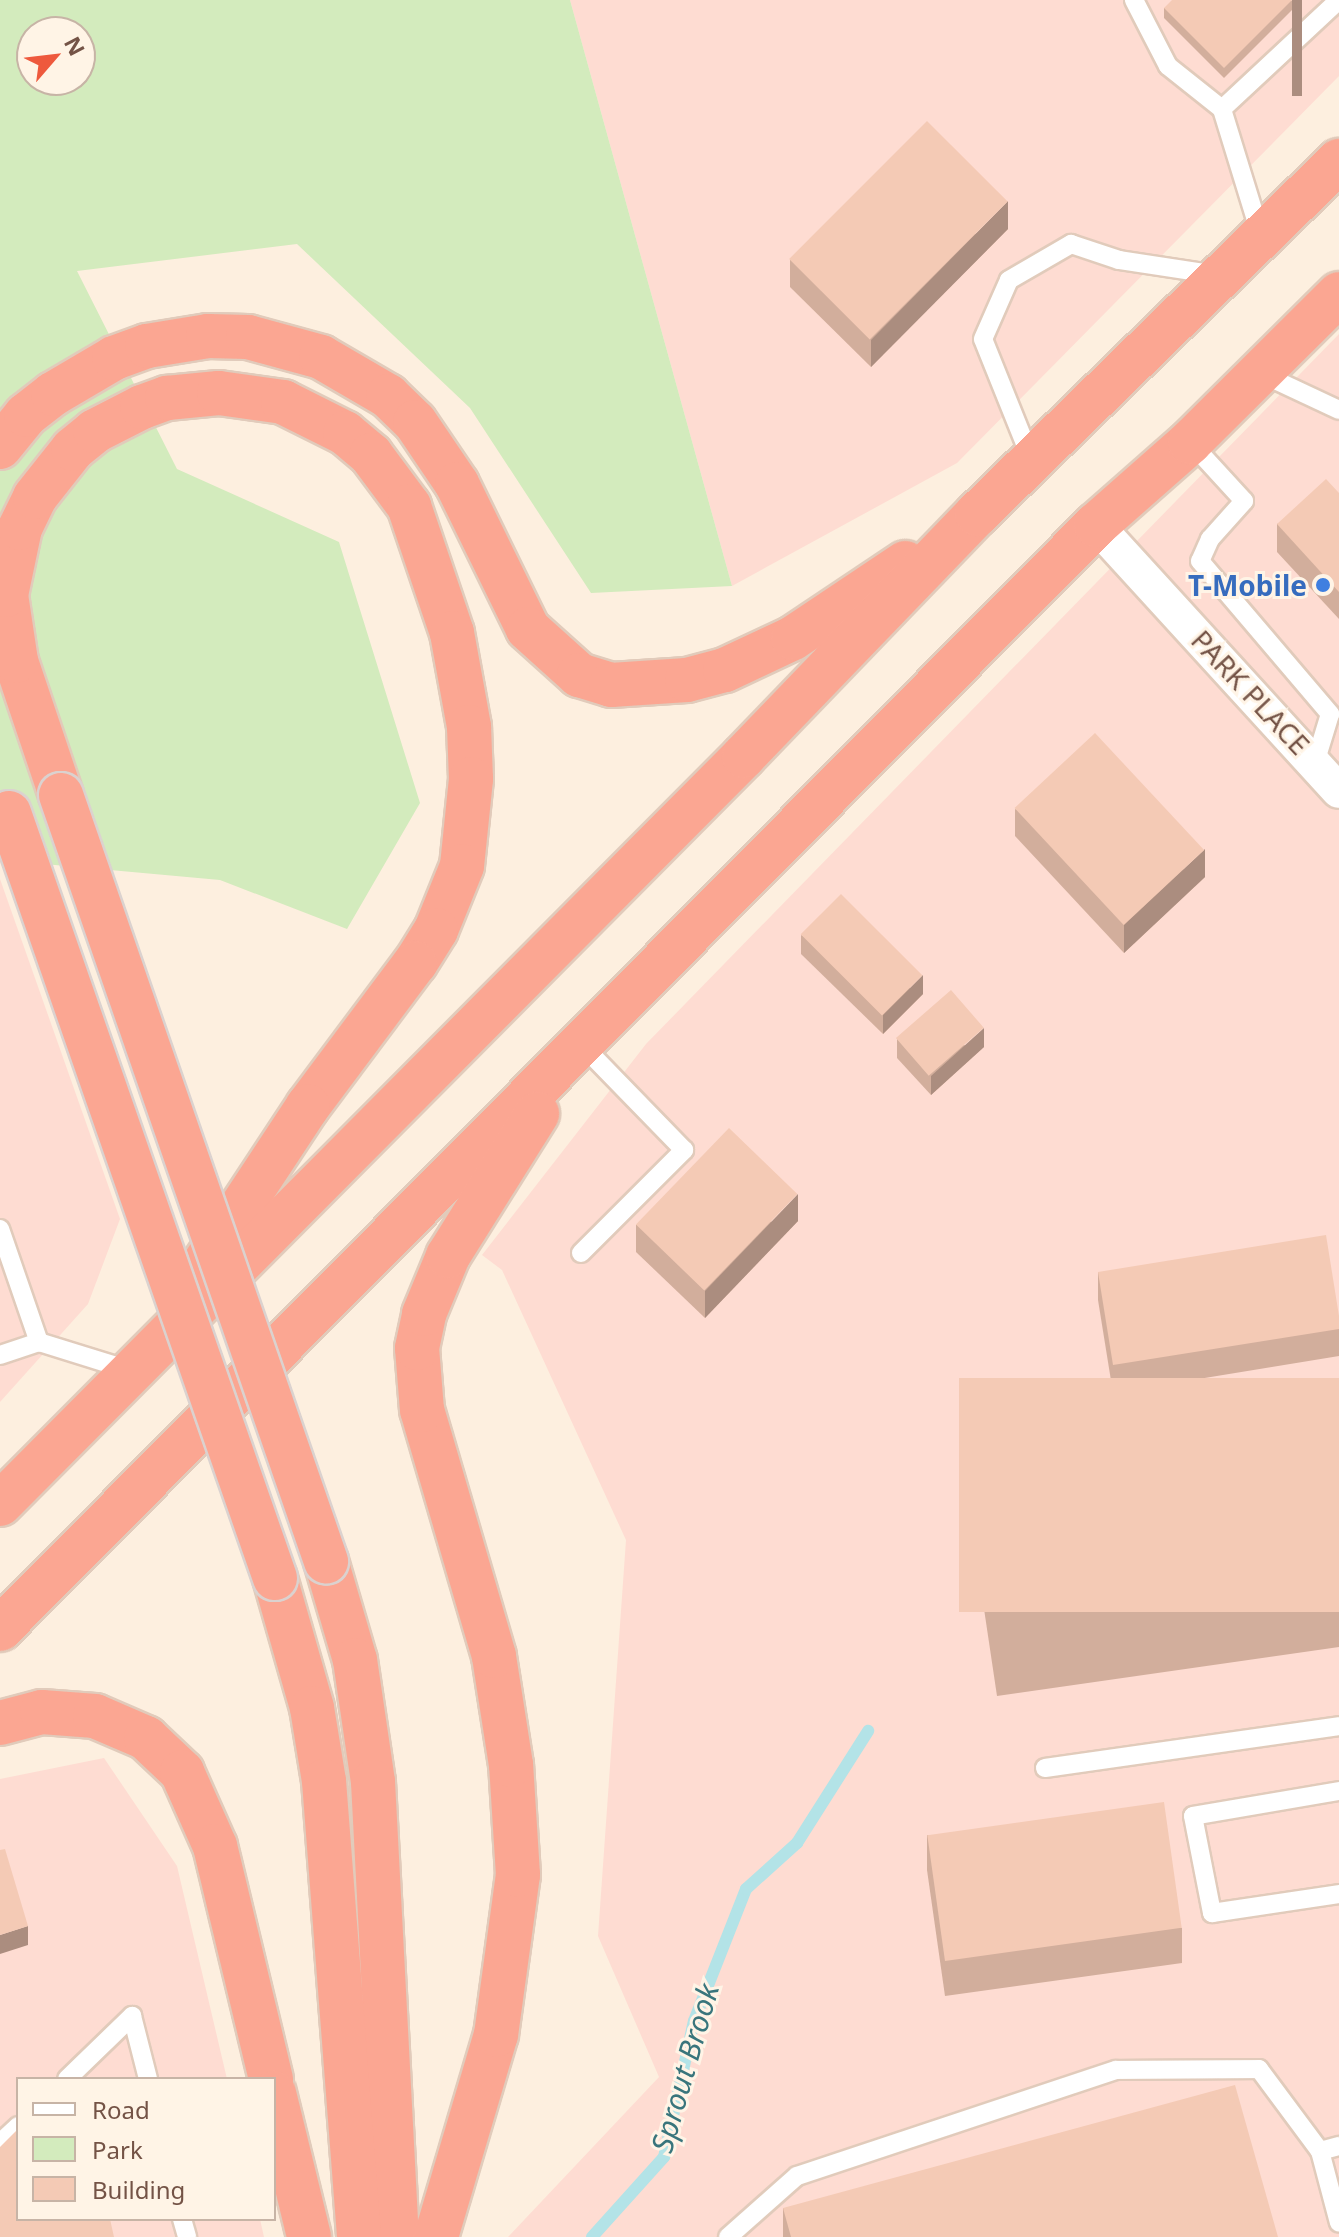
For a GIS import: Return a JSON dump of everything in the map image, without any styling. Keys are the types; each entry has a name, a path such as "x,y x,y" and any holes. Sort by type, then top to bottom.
{"highway":[{"path":"0,1504 977,514 1339,161"},
{"path":"0,1629 1096,525 1190,442 1339,294"},
{"path":"0,447 26,415 53,394 114,358 147,346 208,336 248,337 321,357 377,389 415,422 457,484 528,629 579,675 611,685 687,680 758,656 793,638 977,514"},
{"path":"137,1366 272,1158 436,930 462,866 471,779 469,727 452,633 409,506 371,455 345,433 283,402 219,393 167,398 142,407 95,431 73,449 35,497 20,528 6,595 16,661 61,795 326,1561 355,1660 373,1782 397,2237"},
{"path":"5,799 275,1578 312,1708 324,1781 359,2237"},
{"path":"436,2237 496,2035 515,1926 518,1875 511,1765 494,1656 422,1410 417,1348 424,1314 448,1256 581,1044"},
{"path":"0,1723 42,1712 95,1716 146,1738 182,1772 215,1846 271,2077"},
{"path":"276,2101 309,2237"}],"street":[{"name":"PARK PLACE","path":"1096,525 1339,791"}],"lane":[{"path":"1134,0 1168,66 1222,109 1261,236"},
{"path":"1222,109 1339,0"},
{"path":"1032,461 983,339 1009,280 1071,244 1119,260 1221,276"},
{"path":"1260,373 1339,410"},
{"path":"1190,442 1244,501 1210,539 1200,561 1330,714 1315,763"},
{"path":"581,1044 684,1150 581,1253"},
{"path":"0,1229 39,1342"},
{"path":"0,1355 39,1342 137,1366"},
{"path":"1045,1768 1339,1726"},
{"path":"1339,1791 1193,1816 1212,1913 1339,1894"},
{"path":"69,2077 132,2016 147,2077"},
{"path":"728,2237 797,2176 1116,2070 1259,2069 1320,2151 1339,2223"},
{"path":"0,2143 16,2128"},
{"path":"1320,2151 1339,2146"}],"shaded area":[{"path":"570,0 1339,0 1339,76 957,463 732,586"},
{"path":"1339,334 1339,2237 508,2237 659,2077 598,1936 626,1540 502,1270 482,1255 646,1044"},
{"path":"0,879 120,1219 88,1304 0,1402"},
{"path":"104,1758 177,1866 227,2077 16,2077 16,2221 260,2221 264,2237 0,2237 0,1779"}],"green space":[{"path":"0,0 570,0 732,586 591,593 470,408 297,244 77,271 177,469 339,542 420,803 347,929 220,880 0,860"}],"building":[{"path":"1172,0 1292,0 1224,68 1164,8"},
{"path":"927,121 1008,202 870,339 789,259"},
{"path":"1326,479 1339,493 1339,592 1277,524"},
{"path":"1095,733 1204,850 1124,925 1015,808"},
{"path":"841,894 922,975 882,1016 801,934"},
{"path":"951,990 984,1028 929,1076 896,1038"},
{"path":"729,1128 797,1194 704,1290 636,1224"},
{"path":"1326,1235 1339,1329 1113,1365 1098,1272"},
{"path":"959,1378 1339,1378 1339,1612 959,1612"},
{"path":"1164,1802 1182,1928 945,1961 927,1835"},
{"path":"5,1849 28,1926 0,1935 0,1850"},
{"path":"1235,2085 1278,2237 791,2237 783,2208"},
{"path":"16,2131 16,2221 110,2221 114,2237 0,2237 0,2147"}],"waterway":[{"name":"Sprout Brook","path":"592,2237 664,2157 694,2021 746,1889 797,1843 868,1731"}],"place":[{"name":"T-Mobile","path":"1323,585"}]}
